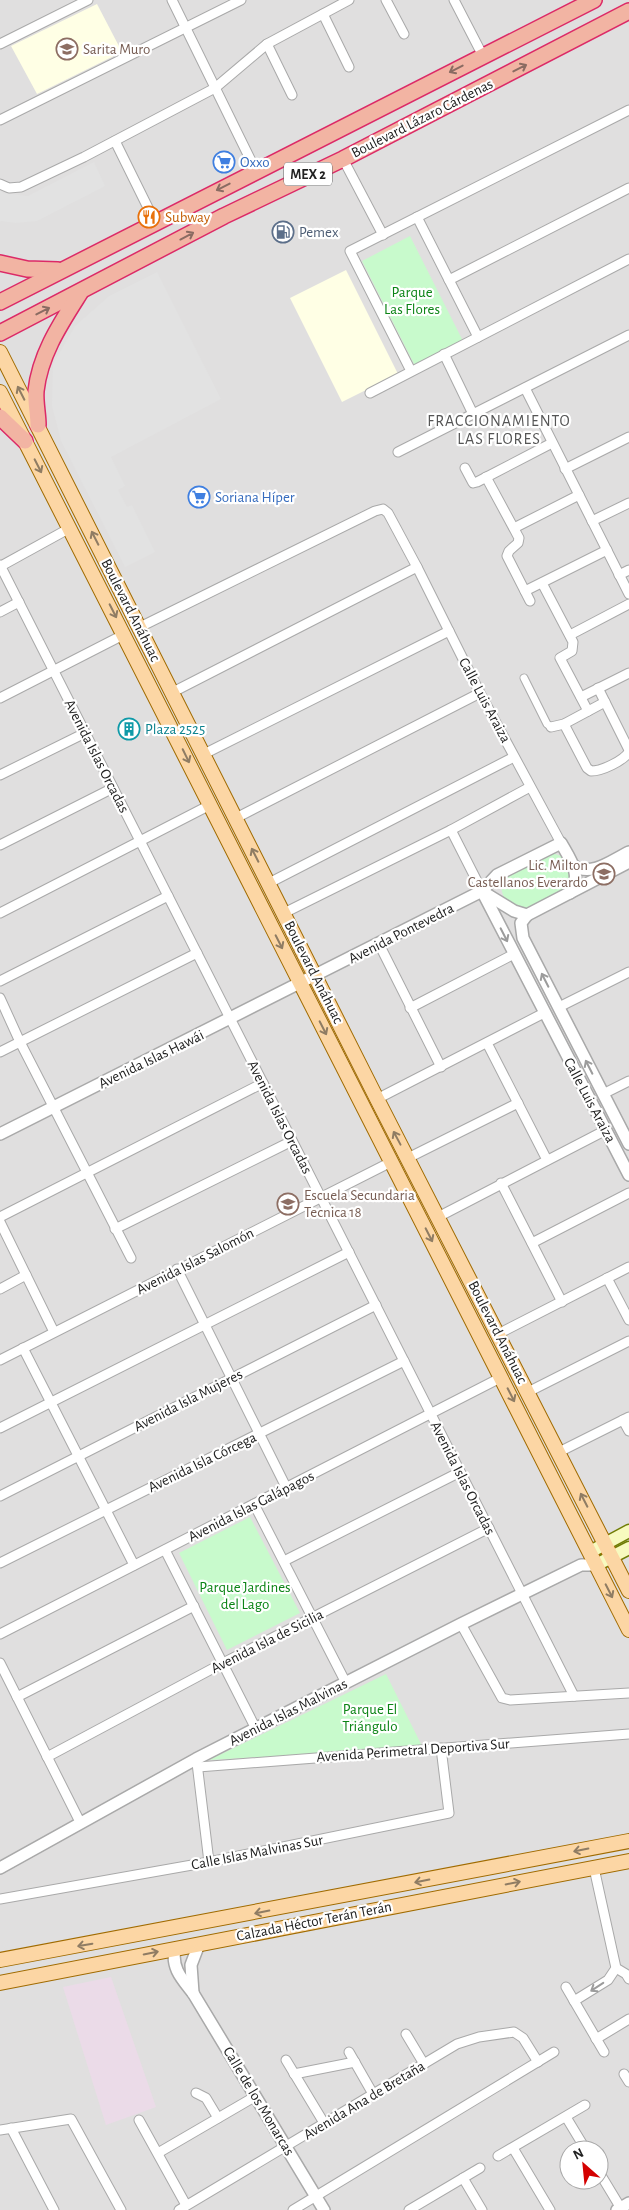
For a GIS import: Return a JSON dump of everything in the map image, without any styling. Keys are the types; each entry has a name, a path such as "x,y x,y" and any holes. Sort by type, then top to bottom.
{"highway":[{"name":"Boulevard Lázaro Cárdenas","path":"0,302 594,0"},
{"name":"Boulevard Lázaro Cárdenas","path":"0,333 224,216 310,173 343,159 625,15"},
{"path":"298,150 310,173"},
{"path":"0,263 27,269 62,270"},
{"path":"38,425 36,391 43,359 57,329 81,292"},
{"path":"0,417 26,441"}],"main road":[{"name":"Boulevard Anáhuac","path":"0,352 377,1099 629,1591"},
{"name":"Boulevard Anáhuac","path":"0,392 125,634 210,806 629,1630"},
{"path":"590,1552 629,1532"},
{"path":"596,1565 629,1548"},
{"name":"Calzada Héctor Terán Terán","path":"0,1960 629,1841"},
{"name":"Calzada Héctor Terán Terán","path":"0,1983 629,1861"},
{"path":"175,1949 177,1944 186,1936 222,1926 238,1916"},
{"path":"55,1972 109,1952 115,1948 119,1939"}],"street":[{"path":"0,44 88,0"},
{"path":"172,0 256,171"},
{"path":"0,120 241,0"},
{"path":"2,185 14,188 28,184 215,88 267,44 349,0"},
{"path":"386,0 404,34"},
{"path":"454,0 483,56"},
{"path":"323,14 349,67"},
{"path":"267,44 292,95"},
{"path":"410,371 350,251 629,110"},
{"path":"115,141 155,222"},
{"path":"343,159 383,235"},
{"path":"449,280 629,188"},
{"path":"417,217 478,336"},
{"path":"370,392 629,259"},
{"path":"398,452 629,335"},
{"path":"444,354 473,414"},
{"path":"525,388 629,594"},
{"path":"565,469 629,437"},
{"path":"464,468 473,483 552,443"},
{"path":"486,477 519,538 518,543 507,553 508,559 530,601"},
{"path":"514,528 579,496"},
{"path":"592,521 629,503"},
{"name":"Calle Luis Araiza","path":"140,627 375,511 383,509 388,513 417,567 480,693 574,866"},
{"path":"0,565 70,528"},
{"path":"525,591 607,550"},
{"name":"Avenida Islas Orcadas","path":"0,565 574,1696"},
{"path":"173,692 417,567"},
{"path":"619,575 629,570"},
{"path":"542,583 574,645 573,648 560,658 588,711"},
{"path":"0,612 19,602"},
{"path":"570,634 629,604"},
{"path":"204,754 449,631"},
{"path":"0,698 125,634"},
{"path":"581,698 629,673"},
{"path":"524,678 547,724 551,727 564,724 605,702"},
{"path":"564,724 587,768 592,771 624,758 629,751 626,737 598,688"},
{"path":"236,818 480,693"},
{"path":"0,776 85,733"},
{"path":"269,883 514,756"},
{"path":"284,913 451,830 530,787"},
{"path":"0,844 113,788"},
{"path":"0,913 210,806"},
{"name":"Calle Luis Araiza","path":"451,830 629,1175"},
{"name":"Avenida Pontevedra","path":"301,984 482,891 497,875 561,843"},
{"path":"574,866 581,870 590,871 629,852"},
{"path":"482,891 514,911 527,915 629,862"},
{"path":"570,893 576,880 574,866"},
{"path":"0,981 168,896"},
{"name":"Calle Luis Araiza","path":"527,915 521,923 524,938 629,1144"},
{"path":"379,944 441,1067"},
{"path":"0,1052 198,953"},
{"path":"410,1008 514,954"},
{"path":"559,1007 629,972"},
{"name":"Avenida Islas Hawái","path":"0,1134 301,984"},
{"path":"0,998 86,1173 131,1258"},
{"path":"377,1099 544,1013"},
{"path":"562,1047 575,1039"},
{"path":"488,1043 547,1160"},
{"path":"603,1094 629,1081"},
{"path":"0,1217 262,1083"},
{"path":"408,1158 518,1103"},
{"path":"438,1217 606,1130"},
{"path":"116,1229 292,1141"},
{"name":"Avenida Islas Salomón","path":"0,1360 391,1162"},
{"path":"501,1183 562,1302"},
{"path":"532,1243 629,1193"},
{"path":"0,1222 54,1332"},
{"path":"0,1428 349,1252"},
{"path":"498,1334 629,1267"},
{"path":"177,1269 286,1487"},
{"path":"0,1289 26,1275"},
{"path":"607,1278 629,1320"},
{"name":"Avenida Isla Mujeres","path":"0,1496 376,1306"},
{"path":"528,1392 629,1341"},
{"path":"23,1348 77,1457 134,1565"},
{"name":"Avenida Isla Córcega","path":"0,1564 404,1361"},
{"name":"Avenida Islas Galápagos","path":"0,1634 502,1377"},
{"path":"559,1452 626,1418 629,1430"},
{"path":"284,1560 460,1472"},
{"path":"254,1504 346,1683"},
{"name":"Avenida Isla de Sicilia","path":"48,1757 223,1663 489,1528"},
{"path":"165,1550 256,1729"},
{"name":"Avenida Islas Malvinas","path":"581,1565 590,1552"},
{"name":"Avenida Islas Malvinas","path":"0,1868 80,1822 197,1763 256,1729 461,1624 581,1565 596,1565"},
{"path":"17,1697 194,1606"},
{"path":"461,1624 502,1698 510,1700 629,1693"},
{"path":"0,1663 80,1822"},
{"name":"Avenida Perimetral Deportiva Sur","path":"197,1763 629,1734"},
{"name":"Calle Islas Malvinas Sur","path":"0,1899 209,1862 449,1814 441,1748"},
{"path":"197,1763 209,1862"},
{"path":"574,2001 608,1980 616,1968 594,1868"},
{"name":"Calle de los Monarcas","path":"194,1993 192,1965 199,1944"},
{"name":"Calle de los Monarcas","path":"175,1949 174,1956 177,1972 194,1993 324,2210"},
{"path":"616,1968 626,1974 629,1979"},
{"path":"566,1987 604,2052"},
{"path":"596,2039 629,2019"},
{"name":"Avenida Ana de Bretaña","path":"182,2208 424,2064 468,2040 514,2032 523,2038 538,2062"},
{"path":"406,2034 424,2064"},
{"path":"349,2052 374,2094"},
{"path":"293,2210 554,2052"},
{"path":"286,2060 324,2123"},
{"path":"294,2074 355,2062"},
{"path":"196,2093 206,2098 218,2118"},
{"path":"158,2153 256,2096"},
{"path":"498,2156 584,2105"},
{"path":"566,2117 580,2140"},
{"path":"0,2130 72,2118 121,2210"},
{"path":"139,2120 158,2153 182,2208"},
{"path":"11,2128 54,2210"},
{"path":"513,2148 550,2210"},
{"path":"412,2209 480,2168"},
{"path":"463,2178 482,2210"},
{"path":"609,2188 622,2208"}],"shaded area":[{"path":"0,0 629,0 629,2210 0,2210"},
{"name":"Sarita Muro","path":"97,4 122,52 37,94 11,46"},
{"path":"94,162 105,186 37,221 15,223 0,221 0,190 3,193 28,196"},
{"path":"346,270 398,374 342,402 290,298"},
{"path":"157,272 221,399 111,457 125,486 118,490 127,507 132,505 155,552 125,567 61,441 52,406 53,364 75,326 109,296"},
{"path":"111,1977 156,2107 106,2125 63,1987"}],"green space":[{"name":"Parque Las Flores","path":"410,236 463,341 415,366 362,261"},
{"path":"552,853 564,857 573,877 566,891 544,904 530,909 521,910 510,904 503,894 502,883 505,877 519,866"},
{"name":"Parque Jardines del Lago","path":"250,1517 300,1613 227,1650 179,1553"},
{"name":"Parque El Triángulo","path":"386,1674 423,1748 209,1760"}],"place":[{"name":"Sarita Muro","path":"67,49"},
{"name":"Oxxo","path":"224,162"},
{"name":"Subway","path":"149,217"},
{"name":"Pemex","path":"283,232"},
{"name":"Soriana Híper","path":"199,497"},
{"name":"Plaza 2525","path":"129,729"},
{"name":"Lic. Milton Castellanos Everardo","path":"604,874"},
{"name":"Escuela Secundaria Tecnica 18","path":"288,1204"}],"district":[{"name":"FRACCIONAMIENTO LAS FLORES","path":"499,429"}]}
